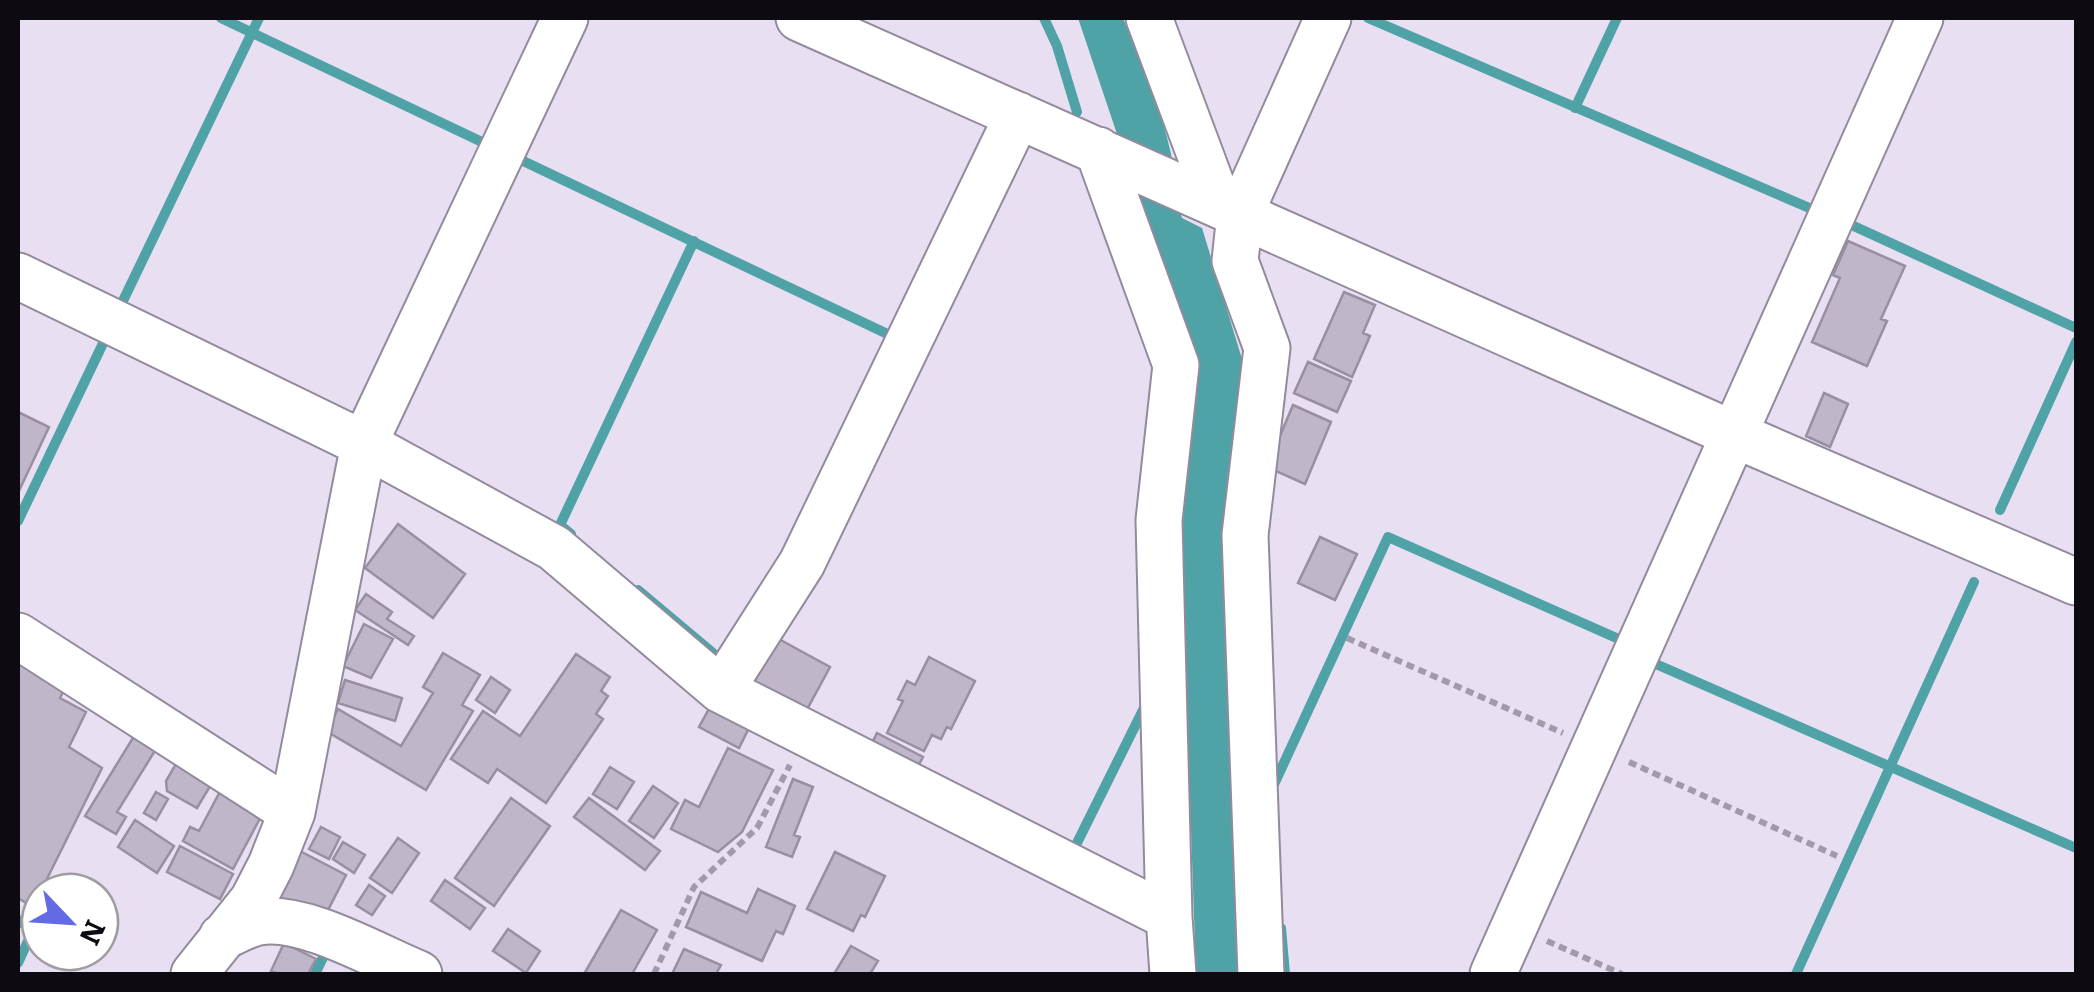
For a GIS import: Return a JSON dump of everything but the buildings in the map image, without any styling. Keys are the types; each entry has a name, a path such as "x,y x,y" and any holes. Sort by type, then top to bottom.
{"street":[{"path":"194,974 253,900 292,812 364,444 565,18"},
{"path":"799,18 1733,434 2076,582"},
{"path":"1149,18 1219,205 1266,348 1245,535 1261,974"},
{"path":"1219,205 1328,18"},
{"path":"1492,974 1920,18"},
{"path":"721,690 802,563 1018,114"},
{"path":"1106,154 1176,366 1160,520 1168,918 1173,974"},
{"path":"18,276 364,444 554,548 721,690 1168,918"},
{"path":"18,636 292,812"},
{"path":"222,937 256,922 280,921 326,935 418,974"}],"path":[{"path":"1348,638 1837,856"},
{"path":"654,974 694,888 757,828 806,733"},
{"path":"1514,926 1622,974"}],"shaded area":[{"path":"1078,18 1123,18 1162,119 1182,218 1202,228 1242,359 1223,522 1240,974 1196,974 1180,511 1195,360 1153,234 1137,200 1128,139 1117,134"}],"waterway":[{"path":"221,18 482,142"},
{"path":"120,307 259,18"},
{"path":"1044,18 1077,112"},
{"path":"1368,18 1814,210"},
{"path":"1575,108 1617,18"},
{"path":"521,160 898,339"},
{"path":"1845,222 2076,328"},
{"path":"571,534 560,525 694,241"},
{"path":"18,521 107,335"},
{"path":"2000,510 2076,342"},
{"path":"1271,791 1388,537 1621,640"},
{"path":"1796,974 1974,582"},
{"path":"638,590 713,653"},
{"path":"1649,661 2076,848"},
{"path":"1070,850 1073,851 1146,704"},
{"path":"18,920 33,930 18,963"},
{"path":"1281,928 1285,974"},
{"path":"315,974 328,947"}]}
